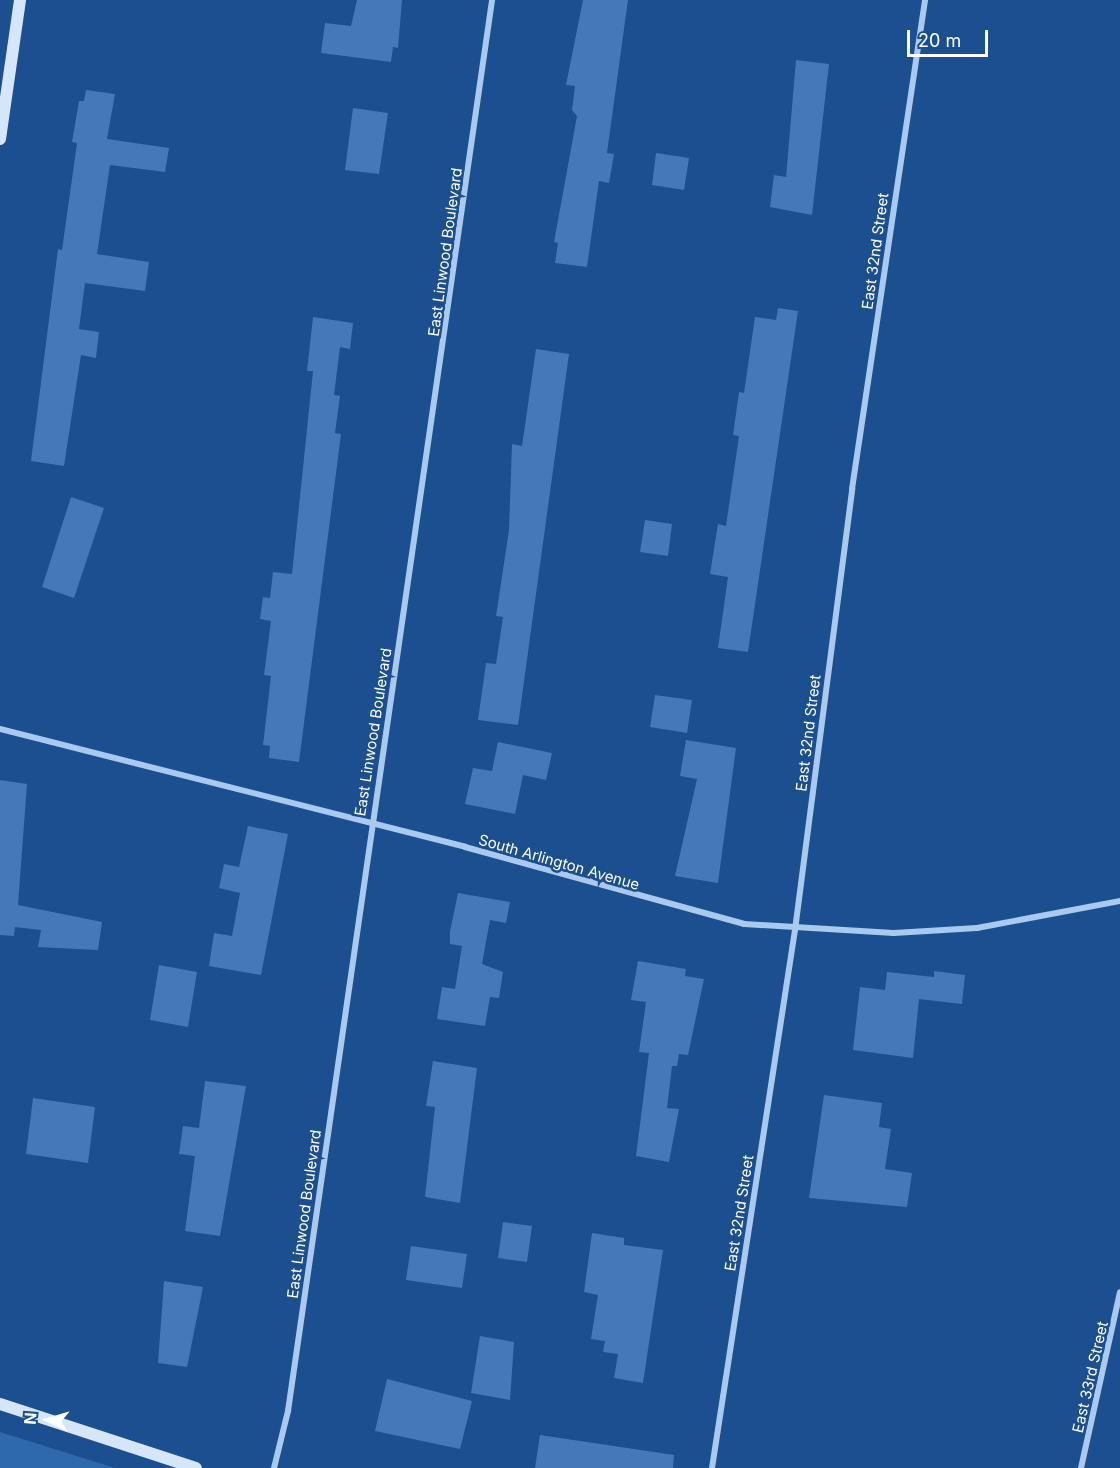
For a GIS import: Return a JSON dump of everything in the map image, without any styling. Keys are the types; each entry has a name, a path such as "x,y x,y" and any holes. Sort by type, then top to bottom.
{"main road":[{"path":"0,139 20,0"},
{"path":"0,1404 196,1468"}],"street":[{"name":"East Linwood Boulevard","path":"274,1468 288,1411 371,824 492,0"},
{"name":"East 32nd Street","path":"712,1468 795,930 852,489 926,0"},
{"name":"South Arlington Avenue","path":"0,729 371,824 744,924 795,930 894,933 977,928 1120,901"},
{"name":"East 33rd Street","path":"1081,1468 1120,1292"}],"shaded area":[{"path":"0,1432 115,1468 0,1468"}],"building":[{"path":"357,0 402,0 398,48 393,47 391,62 321,53 325,23 351,26"},
{"path":"583,0 628,0 607,153 614,154 609,183 599,181 587,267 555,263 558,243 554,242 577,116 572,110 575,86 566,85"},
{"path":"796,60 829,64 812,215 770,207 774,175 786,177"},
{"path":"86,90 115,94 107,139 169,148 165,172 110,165 97,254 149,262 145,291 85,283 79,329 99,332 96,358 81,355 64,466 31,461 58,249 62,250 77,143 72,142 79,101 84,101"},
{"path":"353,108 388,113 379,174 345,170"},
{"path":"656,153 689,158 684,190 652,185"},
{"path":"778,308 798,311 748,652 718,648 728,577 710,574 718,524 726,526 739,436 733,435 739,392 744,393 755,317 776,320"},
{"path":"313,317 353,323 350,349 340,347 334,395 340,396 335,433 341,434 299,762 269,758 270,746 263,745 271,676 264,675 271,621 260,619 263,597 270,598 273,572 292,574 313,371 307,371"},
{"path":"536,349 569,354 518,725 478,720 486,663 496,664 503,617 496,616 509,530 512,444 522,446"},
{"path":"71,497 104,508 74,598 42,587"},
{"path":"645,520 672,524 668,556 640,552"},
{"path":"655,695 692,700 687,733 650,727"},
{"path":"686,740 736,748 718,883 675,876 697,779 680,776"},
{"path":"498,742 552,753 546,780 523,775 515,814 465,804 473,768 492,771"},
{"path":"0,780 27,784 18,905 102,922 98,950 38,947 41,930 15,927 14,936 0,935"},
{"path":"248,826 288,834 261,975 209,966 214,933 232,936 240,893 219,888 224,864 239,867"},
{"path":"458,893 510,902 506,923 490,920 482,964 503,972 499,998 490,997 485,1026 437,1019 442,987 455,989 462,946 450,944 450,931"},
{"path":"638,961 686,969 685,976 704,979 688,1055 679,1054 677,1066 672,1066 667,1108 679,1109 669,1162 636,1156 649,1053 639,1052 646,1002 631,1000"},
{"path":"159,965 197,972 188,1027 150,1020"},
{"path":"934,971 965,975 962,1004 919,999 913,1058 853,1050 860,987 885,990 887,972 934,977"},
{"path":"433,1061 477,1068 460,1203 425,1197 435,1107 426,1106"},
{"path":"205,1081 246,1086 220,1236 185,1231 195,1156 179,1154 183,1126 199,1128"},
{"path":"824,1095 882,1103 879,1127 891,1129 885,1169 912,1173 907,1207 809,1198"},
{"path":"33,1098 95,1107 88,1163 26,1154"},
{"path":"503,1222 532,1226 527,1262 498,1258"},
{"path":"592,1233 624,1238 624,1245 663,1250 643,1383 614,1378 618,1354 603,1352 605,1341 591,1339 598,1295 584,1292"},
{"path":"411,1246 467,1254 462,1288 406,1280"},
{"path":"164,1281 203,1287 187,1367 158,1363"},
{"path":"480,1336 514,1342 510,1400 471,1393"},
{"path":"387,1379 472,1401 460,1449 375,1431"},
{"path":"540,1435 674,1455 673,1468 535,1468"}]}
